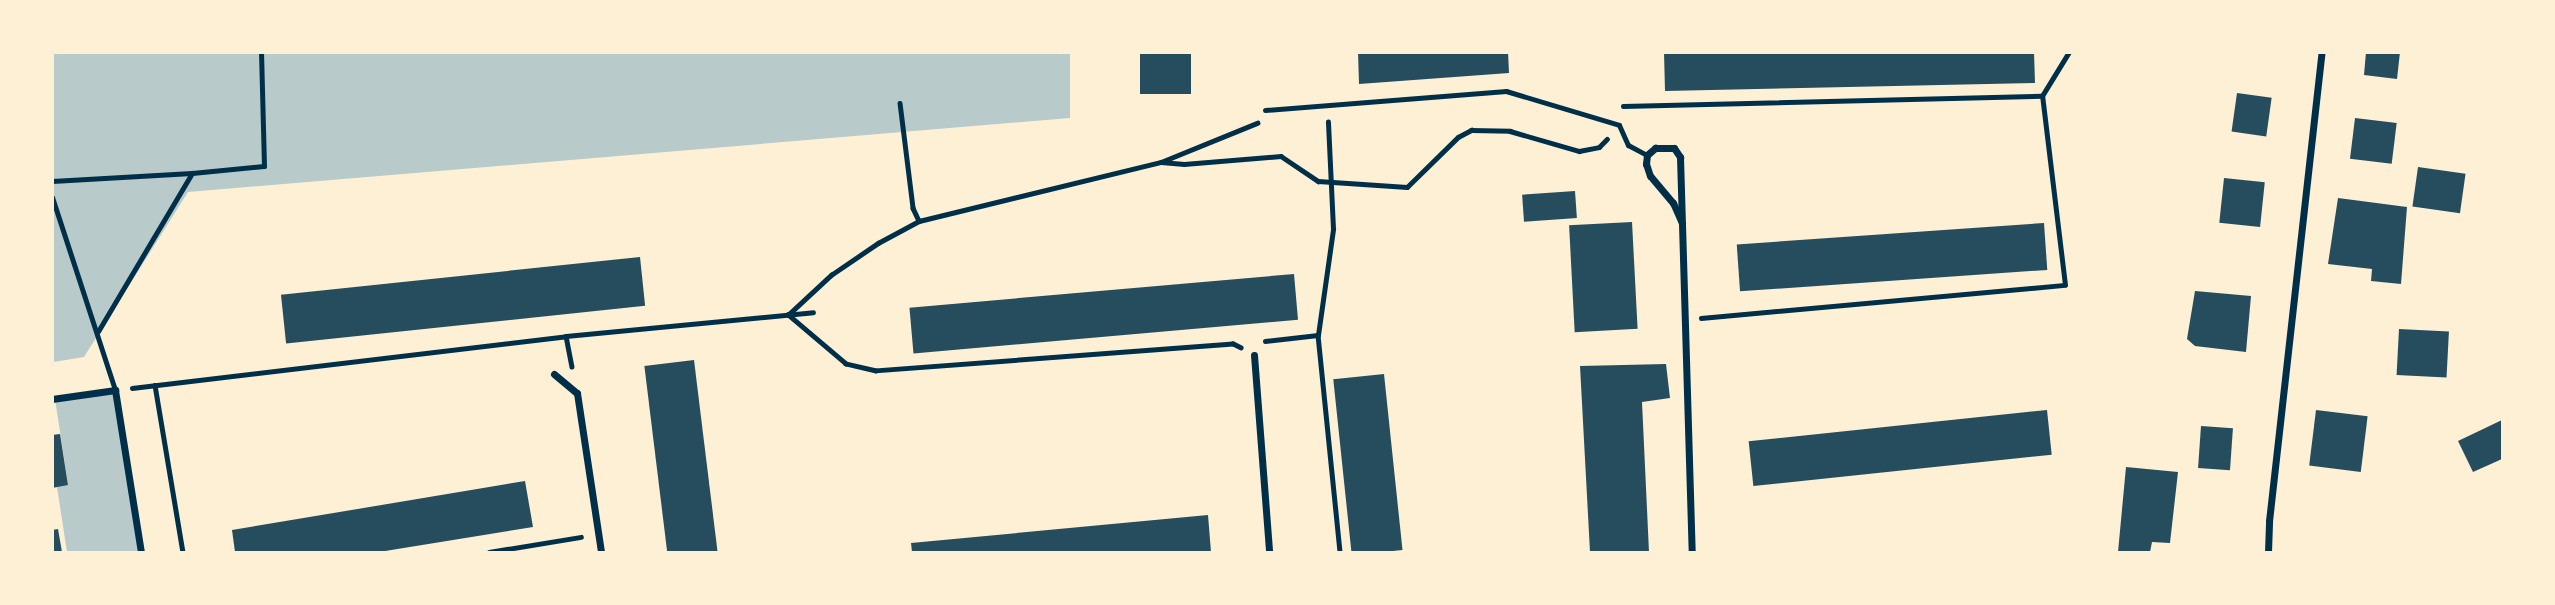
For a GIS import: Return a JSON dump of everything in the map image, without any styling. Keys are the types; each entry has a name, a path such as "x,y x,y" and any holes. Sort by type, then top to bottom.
{"street":[{"path":"2269,552 2269,521 2322,52"},
{"path":"1682,223 1673,204 1650,176 1646,164 1647,155 1664,145 1674,148 1680,157 1692,552"},
{"path":"1254,355 1269,552"},
{"path":"554,374 577,393 601,552"},
{"path":"52,400 115,390 141,552"}],"lane":[{"path":"52,181 264,166 261,52"},
{"path":"1265,110 1506,91 1619,125 1628,145 1647,155"},
{"path":"98,331 191,173"},
{"path":"52,197 98,331 115,390"}],"path":[{"path":"1686,319 2065,285 2042,96 2069,52"},
{"path":"1621,107 2042,96"},
{"path":"900,103 913,208 919,221"},
{"path":"1327,105 1333,229 1318,335 1340,552"},
{"path":"788,315 831,275 878,243 919,221 1161,162 1255,126 1265,110"},
{"path":"1161,162 1184,164 1281,156 1318,181 1331,184 1374,183 1408,187 1471,130 1510,131 1579,151 1600,147 1619,125"},
{"path":"115,390 566,335 813,312"},
{"path":"788,315 846,364 876,371 1245,343"},
{"path":"1257,341 1318,335"},
{"path":"1233,344 1254,355"},
{"path":"155,385 183,552"},
{"path":"489,552 598,534"}],"shaded area":[{"path":"53,53 1070,53 1070,118 188,192 84,357 53,362"},
{"path":"115,390 141,552 67,552 57,487 68,484 55,399"}],"building":[{"path":"1140,52 1191,52 1191,94 1140,94"},
{"path":"1358,52 1508,52 1509,73 1359,84"},
{"path":"1664,52 2034,52 2035,83 1665,91"},
{"path":"2366,52 2400,52 2397,79 2364,75"},
{"path":"2237,93 2272,98 2266,136 2232,132"},
{"path":"2355,118 2397,123 2392,164 2350,159"},
{"path":"2418,167 2466,174 2460,213 2412,207"},
{"path":"2224,178 2265,182 2260,227 2219,223"},
{"path":"1575,191 1577,218 1524,222 1522,195"},
{"path":"2338,198 2407,207 2401,284 2371,281 2372,269 2328,264"},
{"path":"1632,222 1638,329 1575,332 1569,225"},
{"path":"2044,223 2047,270 1740,291 1737,244"},
{"path":"640,257 645,306 286,343 281,295"},
{"path":"1294,274 1298,320 913,353 909,308"},
{"path":"2195,291 2251,296 2246,352 2195,346 2187,339"},
{"path":"2399,329 2449,332 2447,378 2397,375"},
{"path":"694,360 718,552 667,552 644,366"},
{"path":"1666,364 1670,398 1642,402 1649,552 1590,552 1580,366"},
{"path":"1384,374 1403,550 1351,552 1333,379"},
{"path":"2047,410 2052,455 1753,486 1749,441"},
{"path":"2316,410 2368,416 2361,472 2309,466"},
{"path":"2502,420 2502,459 2473,472 2458,441"},
{"path":"2201,426 2233,428 2230,470 2198,468"},
{"path":"60,434 68,485 52,488 52,435"},
{"path":"2126,467 2178,472 2170,543 2152,542 2150,552 2118,552"},
{"path":"525,481 533,527 379,552 235,552 232,530"},
{"path":"1208,515 1211,552 912,552 911,543"},
{"path":"58,529 62,552 52,552 52,530"}]}
